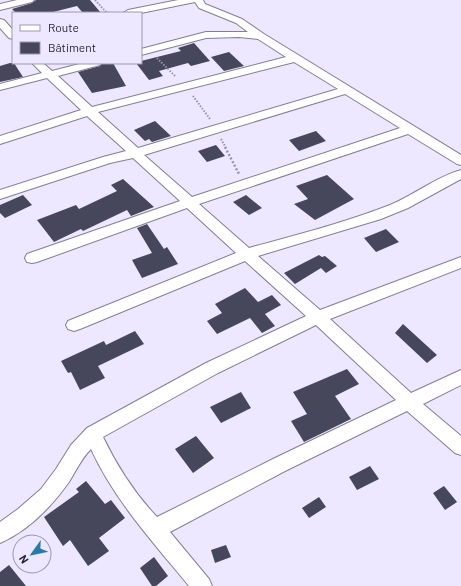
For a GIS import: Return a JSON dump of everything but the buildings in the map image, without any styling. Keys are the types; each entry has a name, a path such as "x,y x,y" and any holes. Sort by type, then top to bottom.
{"street":[{"path":"0,7 29,0"},
{"path":"133,12 192,0"},
{"path":"198,0 202,6 238,21 461,161"},
{"path":"0,22 12,35"},
{"path":"145,51 206,35 239,34 260,36"},
{"path":"276,62 283,50"},
{"path":"0,140 90,111 295,58"},
{"path":"38,64 220,231 318,317 410,403 461,446"},
{"path":"0,87 92,64"},
{"path":"0,195 107,160 136,153 347,90"},
{"path":"32,258 190,202 410,129"},
{"path":"74,325 248,254 376,216 403,205 461,174"},
{"path":"0,533 25,516 48,495 63,475 77,452 93,434 166,391 318,317 461,262"},
{"path":"155,529 293,458 461,378"},
{"path":"93,434 116,481 138,512 155,529 202,586"}],"path":[{"path":"95,0 106,12"},
{"path":"145,51 185,86 209,116 244,185"}]}
